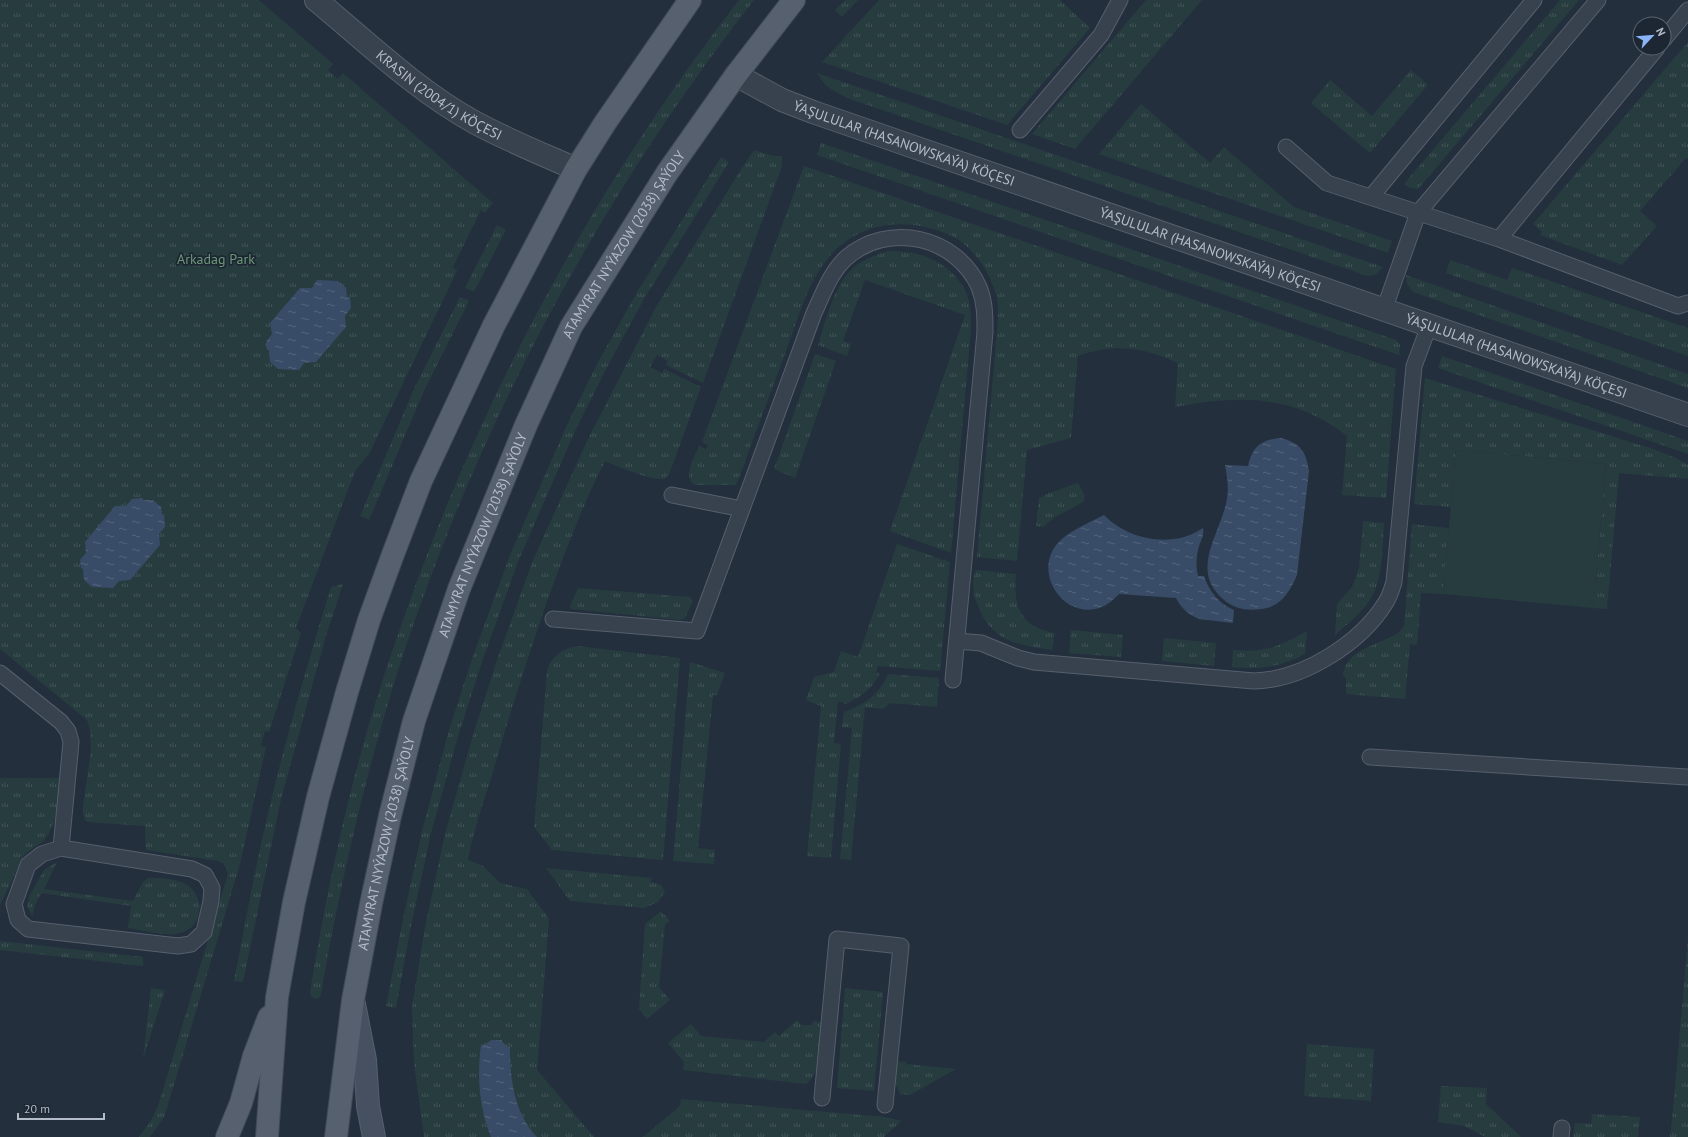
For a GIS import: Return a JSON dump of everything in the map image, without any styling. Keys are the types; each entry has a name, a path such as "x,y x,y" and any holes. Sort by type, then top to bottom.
{"main road":[{"path":"267,1137 277,997 294,902 318,797 347,692 369,620 392,557 421,481 466,384 494,325 576,169 605,123 690,0"},
{"name":"ATAMYRAT NYÝAZOW (2038) ŞAÝOLY","path":"336,1137 353,1000 371,904 390,816 414,721 460,589 523,432 571,327 667,173 736,76 794,0"},
{"path":"227,1137 241,1103 254,1056 277,997"},
{"path":"353,1000 365,1060 368,1106 374,1137"}],"street":[{"name":"KRASIN (2004/1) KÖÇESI","path":"316,0 409,78 444,103 474,122 576,169"},
{"name":"ÝAŞULULAR (HASANOWSKAÝA) KÖÇESI","path":"736,76 782,100 813,112 1688,415"}],"lane":[{"path":"1020,130 1101,35 1120,0"},
{"path":"1371,197 1534,0"},
{"path":"1384,310 1418,213 1598,0"},
{"path":"1672,29 1688,10"},
{"path":"1499,239 1650,56"},
{"path":"1286,147 1327,183 1499,239 1678,306 1688,303"},
{"path":"553,619 697,631 814,313 826,286 838,266 854,252 881,239 895,237 925,240 942,246 954,254 972,274 983,299 985,310 985,332 954,680"},
{"path":"957,641 981,644 1018,658 1034,662 1254,681 1275,679 1290,675 1339,651 1374,620 1388,600 1394,582 1414,366 1429,326"},
{"path":"672,495 742,509"},
{"path":"0,673 61,722 68,731 71,742 61,848"},
{"path":"1370,757 1687,777"},
{"path":"61,848 192,869 205,875 212,888 211,901 204,932 192,944 178,946 28,929 18,920 14,904 28,865 42,854 61,848"},
{"path":"822,1098 837,940 901,946 885,1105"}],"green space":[{"name":"Arkadag Park","path":"0,0 259,0 333,64 328,70 338,79 343,73 493,203 485,213 481,210 453,267 457,271 369,454 355,471 296,628 301,633 269,732 265,731 261,746 266,747 240,864 167,1108 164,1117 150,1137 139,1137 151,1121 158,1106 228,874 224,864 218,861 146,850 145,826 88,822 85,820 83,806 91,746 87,720 0,649"},
{"path":"739,0 754,0 698,75 646,151 597,230 551,311 509,394 470,478 435,564 391,694 356,821 337,907 321,994 319,998 315,999 311,996 310,992 317,948 344,817 355,774 394,646 425,559 460,474 498,390 540,308 584,228 632,150 684,74"},
{"path":"845,0 858,0 842,17 835,10"},
{"path":"879,0 1060,0 1090,28 1007,125 822,62"},
{"path":"1146,0 1202,0 1075,149 1032,134"},
{"path":"1560,0 1579,0 1418,189 1410,188 1404,184"},
{"path":"1688,42 1688,159 1686,158 1640,211 1657,226 1622,265 1540,235 1542,232 1533,224"},
{"path":"1411,70 1428,85 1370,153 1311,103 1330,80 1372,116"},
{"path":"817,73 1383,267 1375,275 1368,276 847,98 826,86"},
{"path":"1141,104 1210,163 1224,147 1294,207 1392,241 1388,253 1099,154"},
{"path":"821,143 1396,340 1400,345 1399,355 817,155"},
{"path":"754,150 774,156 782,156 782,166 703,383 666,365 668,361 657,355 650,367 662,373 664,369 701,387 670,472 666,478 654,478 605,461 580,515 545,607 477,822 468,860 483,866 500,883 527,889 549,919 537,1070 594,1137 424,1137 414,1063 412,1007 425,927 445,834 473,735 496,663 533,560 588,439 656,307"},
{"path":"721,157 729,162 644,299 606,369 576,429 519,559 483,659 459,733 431,833 411,926 396,1008 386,1006 422,831 449,730 473,656 510,555 567,425 597,364 636,294"},
{"path":"804,166 1396,369 1386,498 1342,495 1347,436 1327,422 1307,412 1286,405 1265,401 1221,401 1175,407 1178,363 1141,350 1116,348 1104,349 1078,356 1071,438 1027,450 1017,561 977,557 998,323 997,298 991,280 986,271 974,254 960,241 934,229 916,225 898,224 880,226 847,240 833,253 821,268 810,287 746,459 744,459 746,460 736,485 695,485 689,477 692,461 699,446 706,449 708,445 702,442"},
{"path":"497,225 506,230 474,292 465,288"},
{"path":"888,251 900,251 923,256 943,266 960,282 969,301 971,329 951,553 890,531 965,315 865,280 843,341 851,344 847,356 818,345 836,293 847,274 862,262"},
{"path":"1450,260 1507,280 1512,268 1688,328 1688,356 1446,273"},
{"path":"1406,275 1688,374 1688,388 1413,292 1407,284"},
{"path":"460,297 469,301 423,393 369,520 360,516 414,389"},
{"path":"815,354 836,361 795,478 774,469"},
{"path":"1442,356 1688,441 1688,454 1438,368"},
{"path":"1425,378 1653,449 1676,458 1688,465 1688,479 1619,473 1607,609 1593,608 1606,464 1456,450 1451,507 1414,504"},
{"path":"1456,450 1606,464 1593,608 1443,594"},
{"path":"1078,483 1085,496 1083,502 1055,517 1043,527 1036,526 1039,498"},
{"path":"1363,521 1384,523 1382,561 1378,580 1368,603 1335,635 1337,604 1352,587 1359,568"},
{"path":"1412,524 1449,528 1443,594 1421,593 1417,645 1410,644 1405,699 1346,694 1346,678 1343,676 1346,665 1352,657 1360,651 1390,637 1404,626"},
{"path":"897,544 950,562 940,671 878,666 876,672 880,673 866,692 846,704 838,701 834,743 841,744 831,858 807,856 821,706 806,700 814,677 834,672 841,651 858,657"},
{"path":"976,570 1016,574 1016,596 1021,613 1026,620 1034,626 1055,633 1052,650 1028,646 1008,640 991,627 984,618 975,597 973,584"},
{"path":"343,584 326,636 281,799 243,982 234,981 261,842 293,718 331,587"},
{"path":"578,588 690,597 693,601 685,618 681,620 571,609 570,606"},
{"path":"1071,630 1123,635 1121,657 1069,653"},
{"path":"1307,631 1305,654 1278,665 1261,668 1232,667 1233,650 1244,651 1272,647 1289,641"},
{"path":"1164,638 1216,643 1214,666 1162,661"},
{"path":"577,646 680,658 663,860 552,850 534,827 547,671 554,657 562,651"},
{"path":"690,662 725,673 717,695 713,695 698,848 715,850 714,864 673,861"},
{"path":"888,674 939,678 937,707 890,703 883,709 865,707 851,860 840,859 852,728 842,727 844,712 858,706 870,698 880,688"},
{"path":"0,778 61,778 57,810 53,825 45,839 23,857 0,905"},
{"path":"57,862 44,889 133,901 143,882 148,878 163,878 183,883 193,890 199,904 197,919 188,930 180,933 154,933 128,928 131,906 41,893 35,905 32,916 27,906 29,897 44,870"},
{"path":"546,868 652,878 651,882 661,885 665,892 658,902 644,908 570,901"},
{"path":"661,911 670,921 665,925 659,987 670,1000 647,1019 639,1009 645,924"},
{"path":"1688,939 1688,1137 1670,1137 1672,1120"},
{"path":"0,941 143,957 143,966 0,950"},
{"path":"151,988 165,990 143,1059"},
{"path":"845,988 883,992 874,1091 837,1088"},
{"path":"797,1020 801,1025 812,1025 813,1021 823,1022 820,1055 816,1072 806,1084 683,1070 684,1062 668,1043 691,1024 701,1036 764,1042 775,1032 779,1036"},
{"path":"1307,1044 1374,1049 1371,1101 1304,1096"},
{"path":"895,1061 906,1062 906,1064 956,1069 910,1095 900,1094 894,1080"},
{"path":"1441,1086 1487,1088 1486,1104 1521,1137 1485,1137 1464,1126 1438,1122"},
{"path":"681,1099 885,1117 901,1121 884,1137 643,1137 680,1106"},
{"path":"1592,1114 1640,1117 1638,1137 1573,1137 1575,1123 1591,1124"}],"water":[{"path":"317,280 338,281 346,288 347,297 350,297 351,308 345,316 346,327 316,362 304,363 299,370 278,369 270,362 269,350 267,350 266,342 272,334 270,323 300,288 312,288"},
{"path":"1281,438 1293,442 1301,449 1306,458 1309,471 1297,575 1286,595 1273,606 1256,610 1239,608 1224,600 1214,588 1208,576 1210,551 1224,512 1228,495 1225,465 1248,466 1252,453 1259,445 1268,440"},
{"path":"143,498 143,500 153,500 161,507 162,515 164,515 165,527 159,534 160,545 130,580 119,581 113,588 92,587 84,580 83,569 81,568 80,560 86,553 85,542 115,506 126,506 132,499"},
{"path":"1104,515 1125,531 1151,539 1165,540 1178,538 1203,528 1203,534 1197,557 1198,576 1204,576 1209,587 1219,601 1234,610 1233,623 1199,619 1186,611 1176,598 1119,594 1102,607 1086,610 1074,607 1064,600 1056,591 1050,580 1048,568 1050,556 1057,544 1067,535"},
{"path":"491,1040 501,1040 507,1047 510,1047 512,1083 518,1106 529,1128 537,1137 491,1137 484,1115 480,1092 479,1068 481,1045 485,1045"}]}
